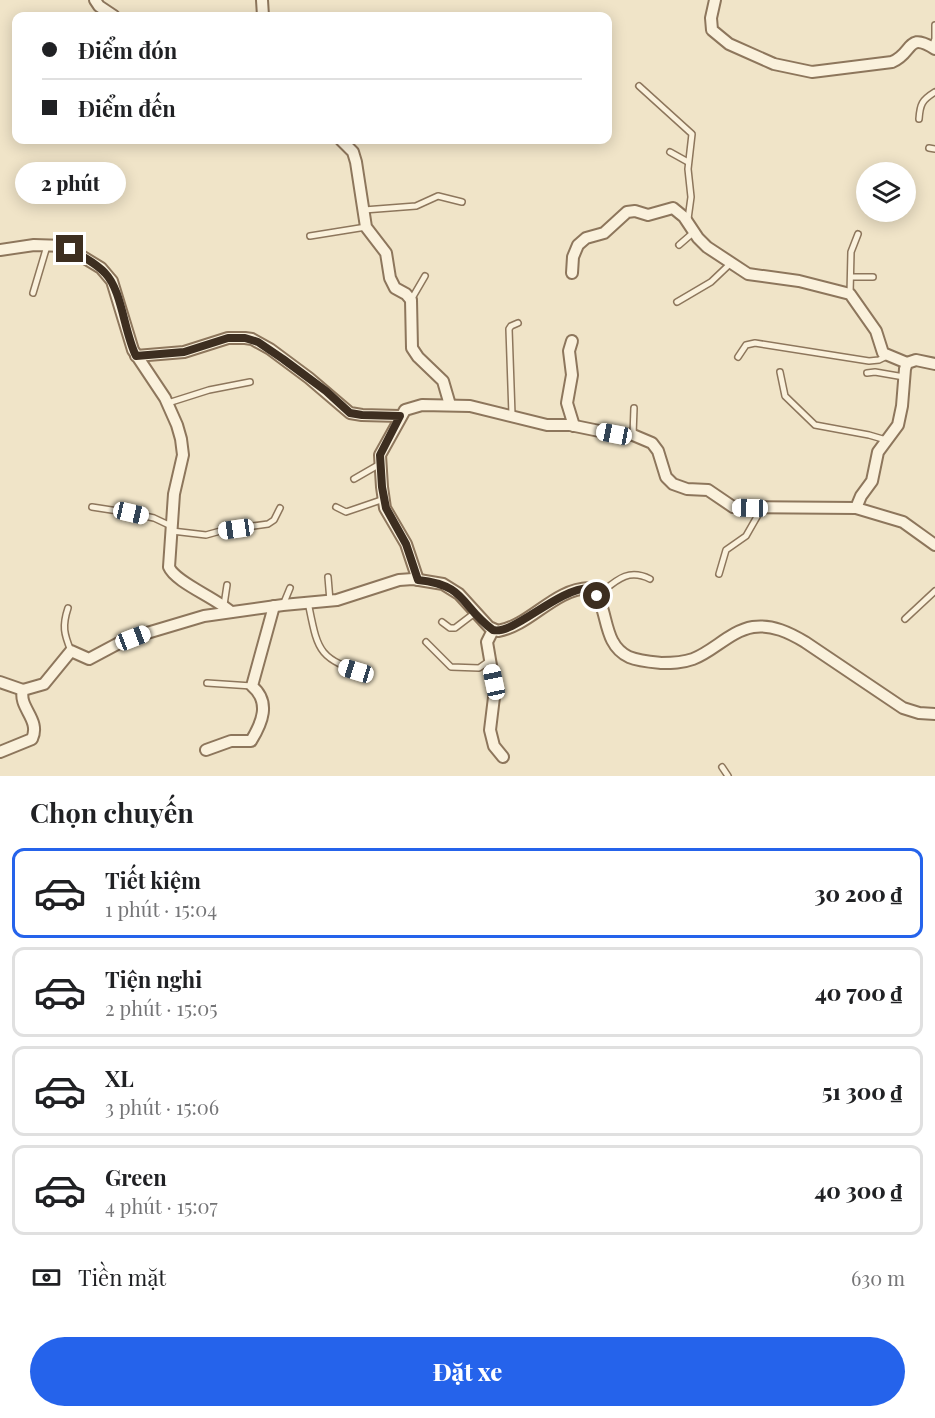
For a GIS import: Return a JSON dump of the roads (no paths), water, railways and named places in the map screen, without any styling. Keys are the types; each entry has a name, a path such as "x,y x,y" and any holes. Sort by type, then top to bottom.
{"street":[{"path":"715,0 711,18 712,30 715,33 729,44 767,61 805,72 892,62 917,42 925,42 933,48"},
{"path":"93,1 108,12"},
{"path":"345,144 353,152 366,226 386,253 390,278 395,288 411,300 412,348 443,381 450,405"},
{"path":"572,273 573,257 580,242 586,238 604,233 627,212 636,211 648,215 673,208 707,247 752,276 799,281 850,294 876,331 887,356 907,363 916,360 935,364"},
{"path":"0,250 34,244 65,246 107,274 115,288 129,340 136,356 168,403 177,425 183,455 174,494 168,567 170,571 227,608"},
{"path":"136,356 184,352 228,338 252,339 270,349 309,378 350,413 400,416"},
{"path":"572,341 569,351 572,375 567,403 574,426"},
{"path":"856,508 861,496 870,487 878,452 896,430 901,416 907,363"},
{"path":"418,580 406,544 390,517 384,499 380,464 381,451 400,416 410,407 422,405 485,408 547,424 633,435 652,443 658,451 666,477 673,484 687,489 708,490 738,508 856,508 903,522 935,545"},
{"path":"0,682 23,690 44,684 71,651 89,659 147,633 227,608 330,601 399,580 418,580 443,584 459,594 493,630 505,630 572,591 589,588 597,596 610,638 622,652 633,658 653,663 685,662 738,632 753,627 776,628 805,642 903,708 935,714"},
{"path":"206,750 231,741 252,741 263,720 262,699 252,686 278,605"},
{"path":"493,630 487,642 495,689 490,730 494,746 503,757"},
{"path":"0,752 32,739 34,735 33,720 22,698 23,690"}],"lane":[{"path":"933,48 935,25"},
{"path":"639,86 691,132 693,137 688,162 691,227 679,245"},
{"path":"919,118 921,103 935,92"},
{"path":"670,152 688,162"},
{"path":"364,210 416,206 438,196 462,202"},
{"path":"310,236 366,226"},
{"path":"850,294 852,246 858,234"},
{"path":"33,293 47,245"},
{"path":"677,302 711,282 731,263"},
{"path":"411,300 425,276"},
{"path":"851,277 873,278"},
{"path":"512,415 509,329 518,323"},
{"path":"738,357 746,345 753,343 869,361 887,356"},
{"path":"780,372 785,396 815,425 869,435 887,441"},
{"path":"867,373 904,377"},
{"path":"168,403 208,390 250,382"},
{"path":"633,435 634,408"},
{"path":"354,479 380,464"},
{"path":"336,507 346,512 384,499"},
{"path":"92,507 154,518 171,529 206,535 268,524 274,520 280,508"},
{"path":"719,574 726,550 746,536 762,508"},
{"path":"597,596 627,575 638,574 650,579"},
{"path":"328,577 330,601"},
{"path":"227,585 227,608"},
{"path":"278,605 290,588"},
{"path":"905,620 935,591"},
{"path":"308,602 318,646 336,663 368,674"},
{"path":"68,608 63,622 71,651"},
{"path":"442,622 450,628 455,628 476,612"},
{"path":"426,642 451,667 479,668 490,660"},
{"path":"207,684 252,686"},
{"path":"722,767 728,776"}]}
